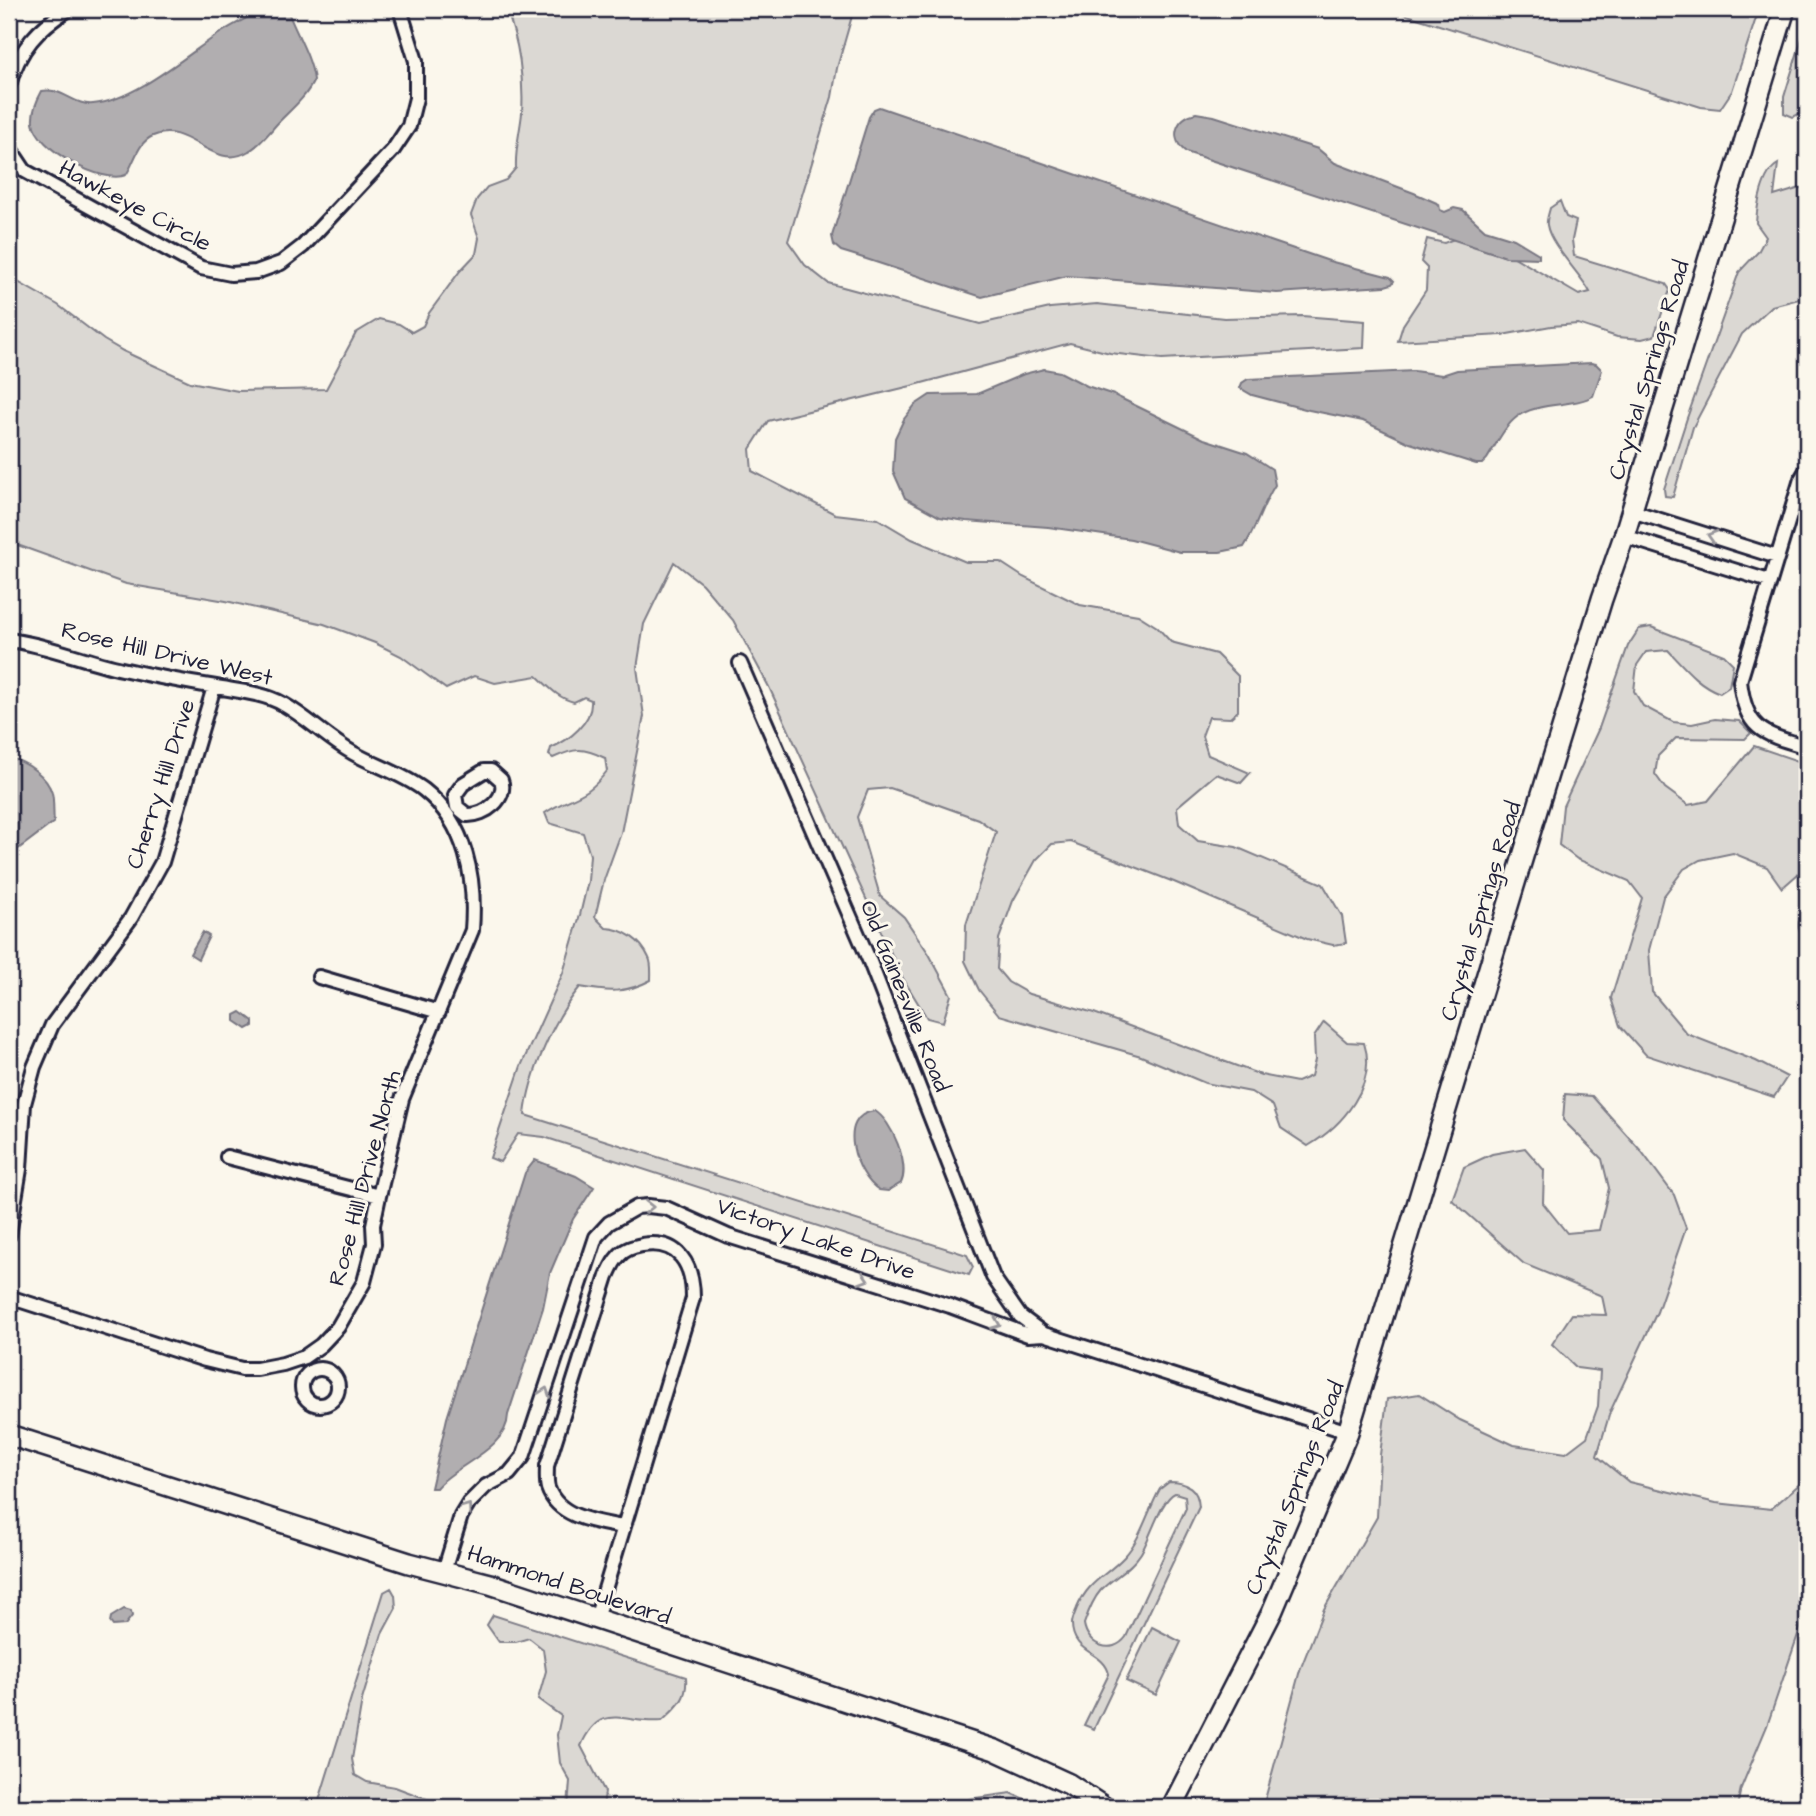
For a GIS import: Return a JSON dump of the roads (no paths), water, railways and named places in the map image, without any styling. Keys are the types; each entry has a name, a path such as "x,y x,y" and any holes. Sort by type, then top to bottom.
{"street":[{"path":"9,85 14,67 29,41 69,9"},
{"name":"Hawkeye Circle","path":"9,148 25,171 201,268 231,274 256,272 281,263 303,246 393,150 409,125 416,98 416,61 400,9"},
{"name":"Crystal Springs Road","path":"1172,1807 1272,1612 1348,1432 1785,9"},
{"path":"1807,469 1801,479 1740,681 1743,705 1750,718 1768,736 1807,747"},
{"path":"1632,512 1777,557"},
{"path":"1625,536 1769,581"},
{"name":"Rose Hill Drive West","path":"9,640 32,643 120,669 246,692 282,703 310,723"},
{"name":"Old Gainesville Road","path":"740,663 870,962 993,1277 1020,1316 1044,1334"},
{"name":"Cherry Hill Drive","path":"9,1235 20,1168 24,1104 34,1067 52,1025 131,918 162,862 214,687"},
{"name":"Rose Hill Drive North","path":"9,1297 205,1360 242,1369 257,1369 304,1357 321,1345 338,1327 358,1296 374,1244 373,1225 402,1099 472,930 473,885 452,811 404,777 352,752 310,723"},
{"path":"319,977 439,1012"},
{"path":"227,1157 379,1196"},
{"name":"Victory Lake Drive","path":"444,1571 461,1516 469,1503 486,1486 509,1474 523,1457 596,1237 609,1223 637,1207 666,1208 728,1236 950,1306 1028,1335 1044,1334 1348,1432"},
{"path":"596,1619 693,1298 693,1278 685,1260 676,1251 654,1243 631,1247 618,1256 607,1276 547,1466 548,1486 553,1497 573,1515 623,1527"},
{"path":"304,1357 311,1371"},
{"name":"Hammond Boulevard","path":"9,1435 409,1563 444,1571 596,1619 995,1750 1069,1784 1104,1807"}]}
